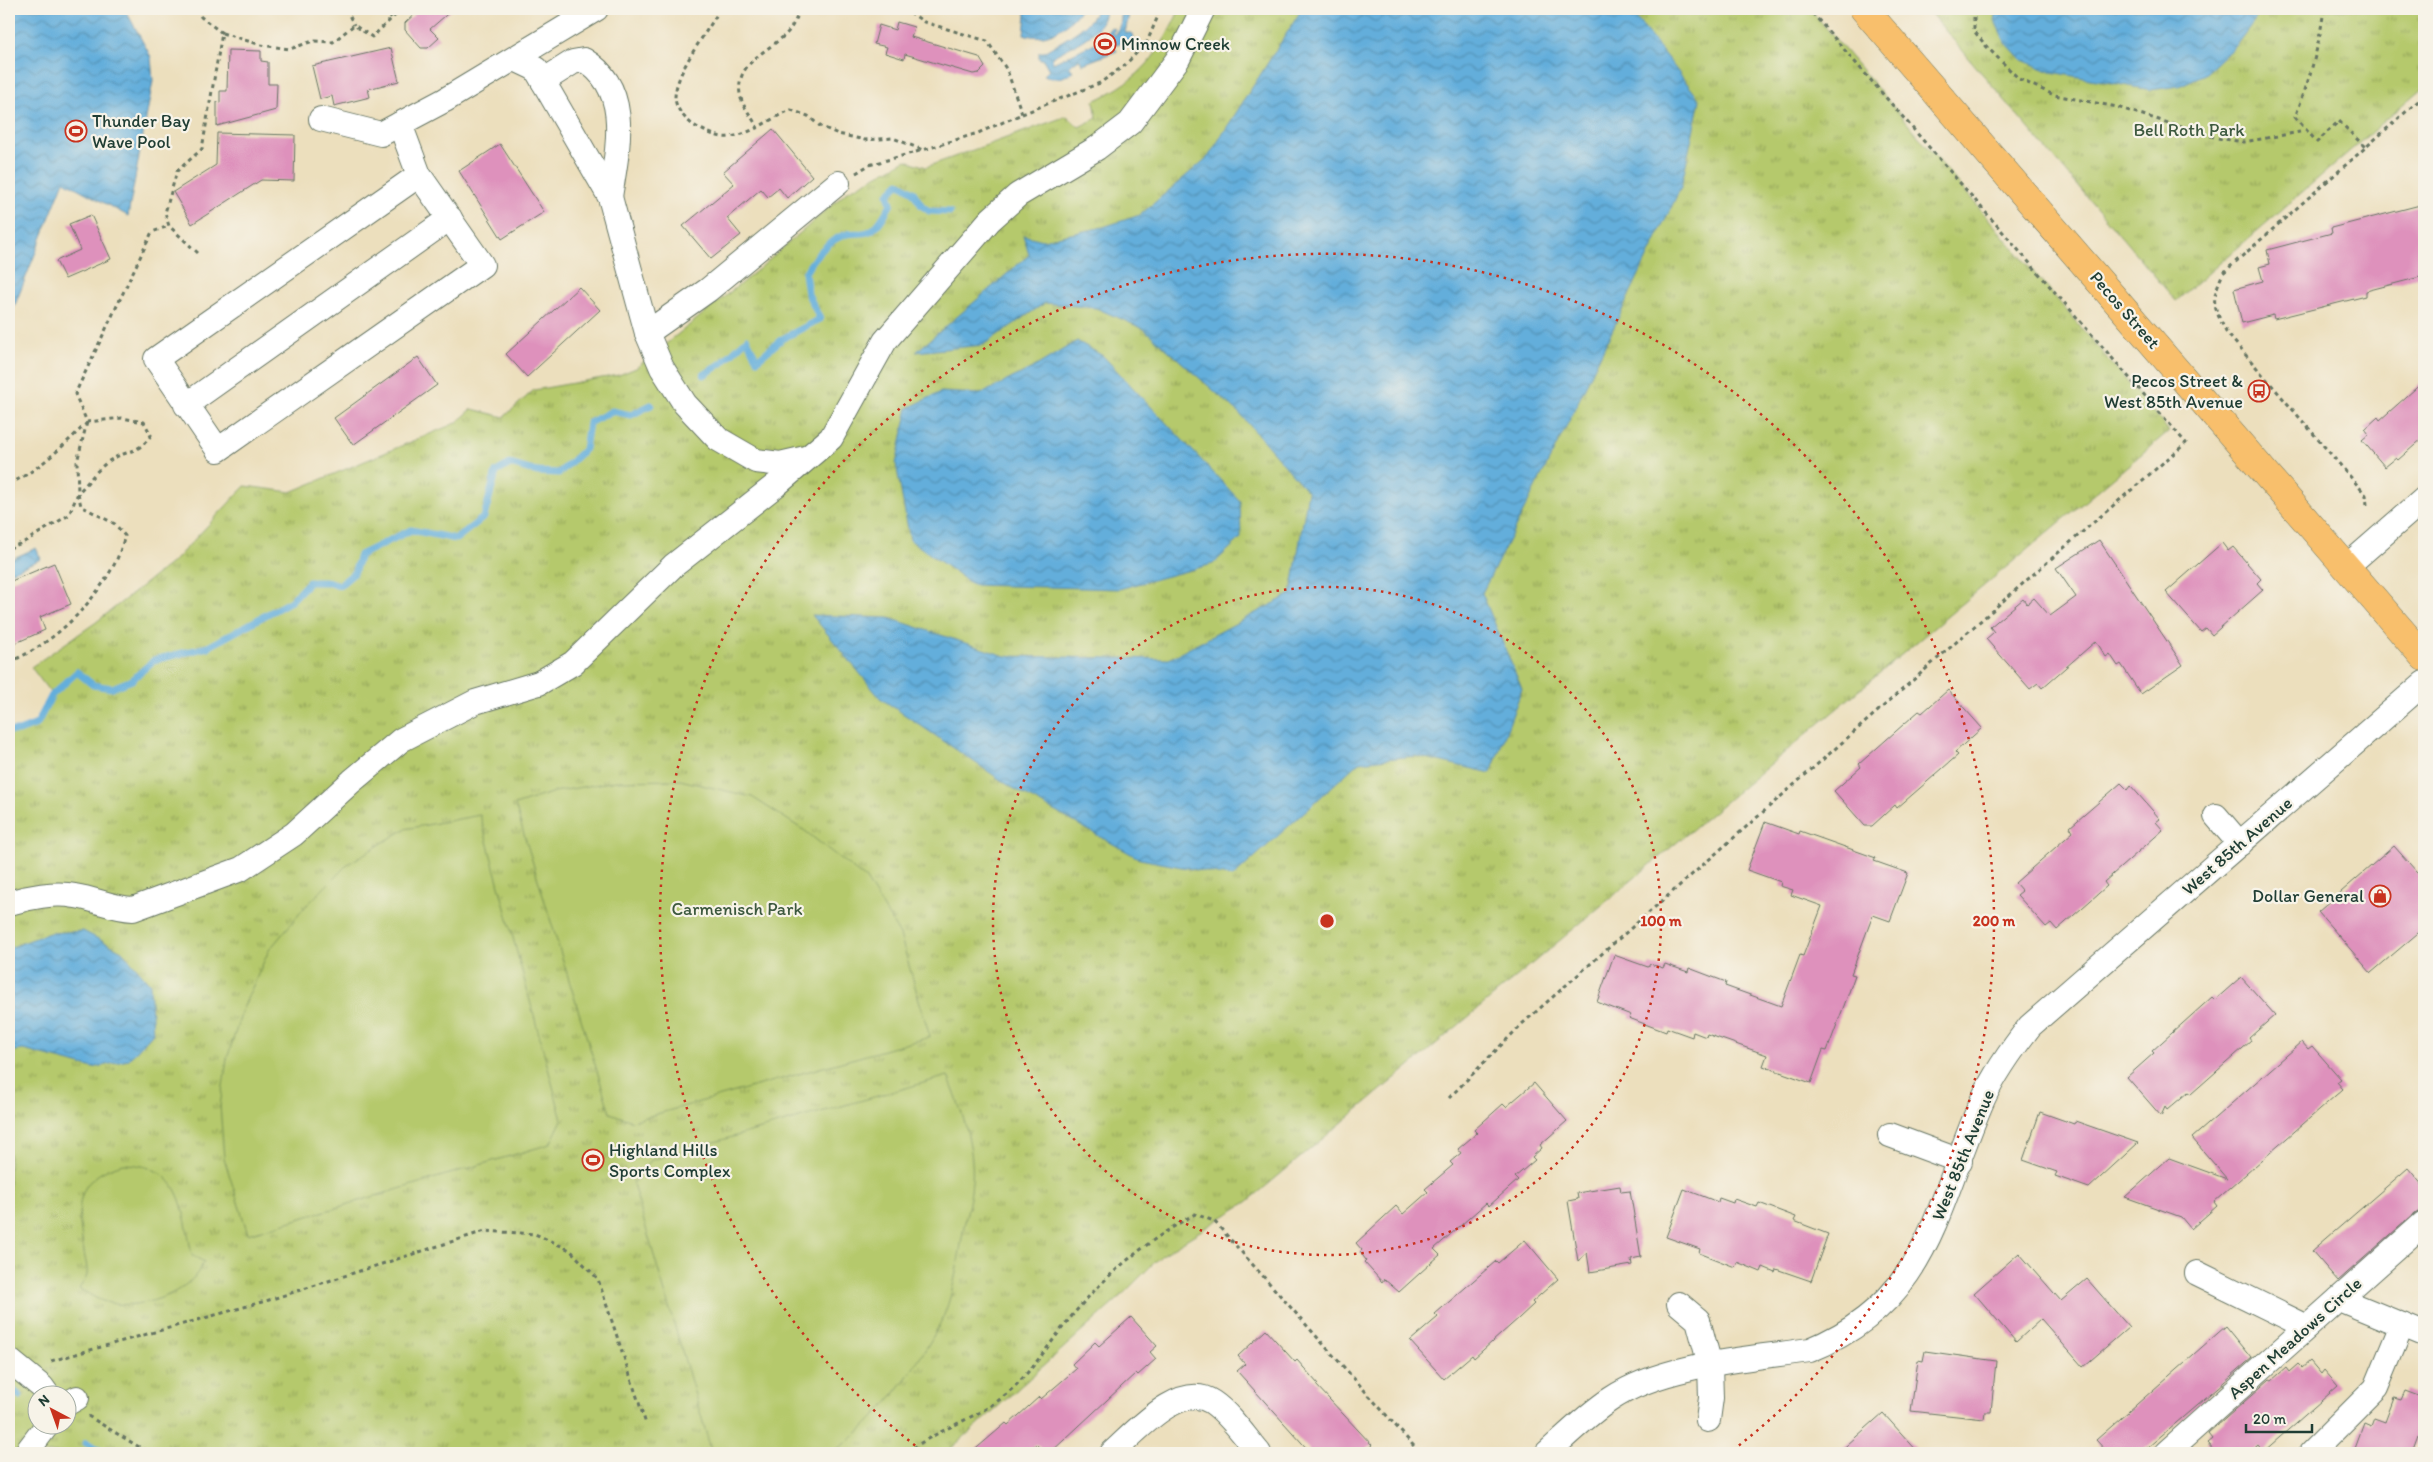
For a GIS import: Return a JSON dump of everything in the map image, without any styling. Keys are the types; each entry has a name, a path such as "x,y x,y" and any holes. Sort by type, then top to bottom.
{"main road":[{"name":"Pecos Street","path":"1864,9 2424,657"}],"street":[{"path":"321,118 381,134 445,100 596,9"},
{"path":"9,903 27,897 74,895 120,908 133,909 241,869 294,834 352,781 401,740 475,702 539,683 574,663 673,566 776,486 831,438 884,341 990,220 1018,195 1097,148 1130,123 1178,59 1203,9"},
{"path":"514,59 536,69 610,197 647,333 662,368 685,404 718,439 756,461 780,464 806,458"},
{"path":"543,81 573,62 584,60 595,67 605,78 613,94 619,119 610,197"},
{"path":"400,124 419,176 482,265 218,450 156,359 419,176"},
{"path":"647,333 708,290 838,183"},
{"path":"186,405 450,218"},
{"path":"2346,567 2424,499"},
{"name":"West 85th Avenue","path":"1547,1453 1610,1399 1626,1390 1660,1376 1710,1365 1810,1350 1860,1324 1877,1310 1896,1290 1920,1257 1939,1216 1983,1099 2009,1053 2030,1026 2424,683"},
{"path":"2216,816 2240,844"},
{"path":"1890,1135 1960,1161"},
{"name":"Aspen Meadows Circle","path":"2166,1453 2424,1223"},
{"path":"2197,1273 2307,1327"},
{"path":"2339,1299 2424,1334"},
{"path":"1679,1304 1698,1320 1710,1365 1711,1398 1708,1420"},
{"path":"2311,1453 2376,1388 2402,1325"},
{"path":"9,1360 38,1384"},
{"path":"1112,1453 1156,1414 1175,1401 1192,1396 1210,1401 1224,1413 1259,1453"},
{"path":"26,1453 40,1434"}],"path":[{"path":"196,9 201,17 222,33 261,45 290,49 313,41 334,42 354,25"},
{"path":"346,9 354,25 372,37 402,9"},
{"path":"384,9 392,18"},
{"path":"720,9 680,79 675,98 684,119 701,129 727,138 758,129 774,117 791,110 808,116 820,126 838,134 865,140 893,138 923,150"},
{"path":"758,129 754,119 743,104 740,92 743,74 751,61 788,32 802,9"},
{"path":"906,9 924,22 987,41 1007,70 1022,114"},
{"path":"838,183 868,165 978,133 1100,83 1125,64 1147,42 1158,16 1155,9"},
{"path":"1449,1098 1522,1024 2044,564 2186,443 1809,9"},
{"path":"1974,9 1974,31 1987,46 2019,79 2054,95 2117,108 2217,138 2244,142 2300,132"},
{"path":"2324,9 2321,36 2309,80 2295,117 2317,142 2339,121 2366,148"},
{"path":"198,253 169,226 165,213 177,171 202,149 222,33"},
{"path":"2367,505 2366,495 2226,332 2213,305 2216,288 2223,273 2424,96"},
{"path":"9,662 24,656 73,621 115,564 125,536 114,524 81,506 78,493 77,462 88,422 75,394 152,232 169,226"},
{"path":"9,484 32,471 62,447 88,422 122,418 144,422 151,435 143,447 119,455 105,464 78,493 69,515 24,542 9,548"},
{"path":"907,1453 999,1400 1034,1368 1070,1318 1105,1278 1158,1235 1195,1214 1214,1221 1420,1453"},
{"path":"51,1361 269,1300 485,1231 535,1234 570,1250 598,1279 646,1424"},
{"path":"78,1407 149,1453"}],"green space":[{"name":"Carmenisch Park","path":"1180,9 1810,9 2169,431 1247,1202 1163,1254 1116,1301 946,1453 9,1453 9,731 19,731 37,724 52,695 31,667 95,623 175,560 245,486 291,492 456,423 472,409 504,417 534,390 619,375 636,368 760,268 848,191 906,160 926,167 1067,116 1079,127 1097,118 1094,101 1137,74 1156,53"},
{"name":"Bell Roth Park","path":"1927,9 2424,9 2424,87 2176,301"},
{"path":"680,780 752,797 805,831 866,879 900,935 930,1037 632,1121 610,1113 515,805 554,792 616,781"},
{"path":"480,815 562,1120 550,1144 248,1234 224,1158 220,1106 227,1059 243,1008 269,950 305,907 348,864 405,829"},
{"path":"948,1076 962,1114 969,1141 972,1182 951,1294 944,1315 924,1352 911,1372 880,1411 846,1443 830,1453 712,1453 633,1184 651,1160"},
{"path":"123,1164 143,1166 158,1172 169,1181 177,1192 182,1206 192,1255 204,1262 194,1277 181,1288 159,1299 135,1304 111,1303 100,1300 79,1289 87,1275 80,1222 81,1197 86,1187 94,1178 106,1170"}],"water":[{"name":"Thunder Bay Wave Pool","path":"9,9 125,9 151,57 153,81 128,216 64,181 9,320"},
{"path":"1023,9 1081,9 1070,22 1056,32 1048,35 1032,36 1024,34 1026,14"},
{"name":"Minnow Creek","path":"1096,9 1105,9 1099,26 1086,38 1052,57 1053,63 1101,40 1111,27 1115,29 1112,34 1114,35 1118,29 1121,16 1118,9 1135,9 1136,12 1129,14 1125,33 1132,33 1133,40 1113,45 1117,51 1083,64 1079,59 1069,66 1073,71 1066,76 1052,78 1044,75 1049,70 1043,59 1039,59 1039,52 1044,52 1082,28 1093,16"},
{"path":"1302,9 1629,9 1700,100 1681,187 1568,423 1482,593 1522,689 1491,773 1416,756 1359,762 1233,877 1140,859 1011,787 880,698 812,615 889,618 1005,656 1169,659 1291,594 1308,492 1239,413 1144,329 1096,308 1045,303 983,345 916,352 1029,255 1023,235 1043,240 1103,227 1140,215 1208,157"},
{"path":"1997,9 2263,9 2237,44 2205,74 2179,86 2151,90 2051,72 2022,60 2005,42 1995,21"},
{"path":"1077,341 1103,356 1240,501 1241,538 1213,564 1119,589 973,585 910,540 896,464 908,408 941,392 981,394 1036,366"},
{"path":"36,548 41,559 9,573 9,560"},
{"path":"83,931 122,951 150,984 153,1033 128,1060 93,1068 23,1050 9,1052 9,948 49,933"}],"building":[{"path":"420,9 453,9 430,29 439,38 428,48 421,48 405,30 405,23"},
{"path":"897,22 914,27 911,37 979,57 985,67 979,73 973,74 905,54 904,59 885,53 887,47 874,44 879,25 895,30"},
{"path":"391,48 399,81 368,89 370,97 334,106 332,96 320,99 312,66"},
{"path":"228,50 261,51 261,61 268,62 268,84 277,84 276,110 217,126 217,102 220,103 220,91 227,91"},
{"path":"773,129 812,176 787,198 779,188 768,197 761,189 727,218 741,235 711,259 683,226 734,184 723,172"},
{"path":"217,133 295,135 294,181 261,180 192,224 173,192 216,165"},
{"path":"500,144 544,212 502,239 459,171"},
{"path":"2424,204 2424,276 2366,291 2366,296 2274,319 2273,315 2242,323 2234,289 2263,281 2259,267 2270,264 2267,250 2332,233 2331,228"},
{"path":"91,215 111,259 65,279 56,261 80,250 69,224"},
{"path":"579,287 600,310 527,377 506,354"},
{"path":"418,357 437,385 353,445 334,418"},
{"path":"2424,381 2424,437 2398,460 2396,458 2385,467 2362,440 2369,434 2365,429 2378,417 2380,420"},
{"path":"2099,540 2183,665 2141,694 2121,664 2118,666 2110,654 2106,657 2096,641 2042,688 2038,683 2030,689 1986,639 1994,632 1990,627 2023,599 2027,604 2034,598 2050,616 2076,597 2056,568"},
{"path":"2222,543 2228,551 2233,547 2261,579 2257,583 2263,590 2212,635 2206,628 2201,632 2166,592"},
{"path":"54,563 71,604 40,617 45,630 9,646 9,582"},
{"path":"1948,690 1982,728 1955,752 1958,755 1897,808 1895,805 1872,826 1865,826 1834,791 1861,767 1859,764 1904,724 1919,711 1922,713"},
{"path":"2121,783 2128,790 2131,786 2160,819 2156,822 2163,830 2104,882 2107,886 2057,930 2051,923 2046,927 2017,895 2022,891 2015,883 2073,832 2070,827"},
{"path":"1765,822 1799,834 1800,831 1876,858 1874,861 1908,873 1890,921 1873,915 1851,974 1855,975 1848,995 1827,1051 1823,1050 1811,1083 1763,1066 1767,1055 1707,1034 1706,1037 1693,1032 1692,1037 1667,1028 1666,1032 1629,1018 1631,1015 1597,1002 1614,955 1648,967 1650,964 1663,968 1665,964 1688,972 1689,968 1726,982 1725,986 1781,1006 1800,955 1803,956 1822,906 1791,895 1793,890 1780,886 1781,882 1747,870"},
{"name":"Dollar General","path":"2394,846 2424,880 2424,928 2371,973 2318,912"},
{"path":"2241,977 2275,1015 2249,1038 2251,1041 2191,1094 2188,1092 2167,1110 2165,1107 2161,1116 2127,1077 2154,1053 2152,1051 2212,997 2215,1000"},
{"path":"2302,1042 2308,1049 2312,1046 2341,1079 2337,1082 2343,1089 2214,1202 2217,1206 2191,1229 2181,1217 2125,1197 2169,1158 2227,1179 2192,1138"},
{"path":"1534,1083 1567,1121 1540,1145 1542,1148 1532,1157 1535,1160 1515,1177 1518,1180 1489,1206 1486,1203 1434,1249 1440,1255 1399,1292 1384,1279 1382,1282 1364,1262 1366,1260 1360,1252 1362,1250 1356,1243 1396,1206 1403,1214 1428,1192 1425,1189 1453,1165 1450,1162 1461,1153 1458,1149 1477,1133 1474,1130 1503,1104 1506,1107"},
{"path":"2040,1112 2074,1124 2075,1121 2138,1143 2089,1188 2055,1176 2057,1172 2023,1160"},
{"path":"2408,1168 2424,1187 2424,1207 2338,1281 2312,1251"},
{"path":"1620,1186 1621,1192 1630,1191 1641,1257 1631,1259 1632,1265 1590,1272 1587,1253 1578,1261 1568,1201 1578,1199 1577,1193"},
{"path":"1684,1189 1718,1202 1719,1198 1733,1203 1734,1199 1757,1207 1759,1203 1796,1217 1794,1221 1828,1234 1811,1281 1776,1269 1775,1272 1763,1267 1761,1272 1737,1262 1735,1267 1699,1253 1700,1249 1666,1237"},
{"path":"1525,1240 1558,1279 1532,1302 1534,1304 1474,1358 1472,1355 1444,1379 1410,1341 1438,1317 1435,1314 1496,1261 1498,1263"},
{"path":"2019,1253 2061,1301 2087,1279 2129,1327 2083,1367 2041,1319 2016,1342 1974,1293"},
{"path":"1131,1317 1157,1346 1150,1352 1156,1359 1138,1375 1136,1373 1050,1453 1045,1453 1036,1444 1026,1453 971,1453 1006,1423 1008,1425 1039,1397 1041,1399 1076,1369 1072,1364 1095,1342 1099,1346"},
{"path":"2226,1326 2252,1358 2141,1453 2108,1453 2096,1440"},
{"path":"1266,1330 1295,1362 1297,1360 1318,1384 1316,1385 1372,1445 1363,1453 1311,1453 1237,1371 1245,1364 1238,1356"},
{"path":"1925,1351 1996,1361 1991,1412 1985,1412 1984,1419 1911,1411 1918,1360 1923,1361"},
{"path":"2310,1361 2321,1374 2324,1370 2338,1386 2263,1452 2258,1446 2250,1453 2216,1453 2207,1443 2212,1439 2208,1434 2270,1379 2272,1380 2286,1368 2289,1372 2298,1364 2302,1368"},
{"path":"2405,1391 2424,1398 2424,1437 2419,1434 2412,1453 2353,1453 2364,1423 2371,1426 2374,1418 2385,1422 2394,1398 2401,1400"},
{"path":"1883,1413 1919,1453 1838,1453"}],"waterway":[{"path":"704,375 722,363 747,339 757,360 782,339 820,319 808,294 805,273 817,255 840,236 867,232 873,229 891,204 888,194 899,183 913,192 922,206 929,211 950,212"},
{"path":"9,731 19,731 37,724 52,695 77,672 93,685 112,688 132,680 154,660 208,647 291,601 309,582 329,582 340,585 354,573 360,555 411,530 456,539 484,517 496,472 510,464 537,472 559,473 585,449 589,423 612,411 631,415 651,405"},
{"path":"9,1387 20,1396"},
{"path":"86,1443 107,1453"}],"place":[{"name":"Minnow Creek","path":"1105,44"},
{"name":"Thunder Bay Wave Pool","path":"76,131"},
{"name":"Pecos Street & West 85th Avenue","path":"2259,391"},
{"name":"Dollar General","path":"2380,896"},
{"name":"Highland Hills Sports Complex","path":"593,1160"}]}
